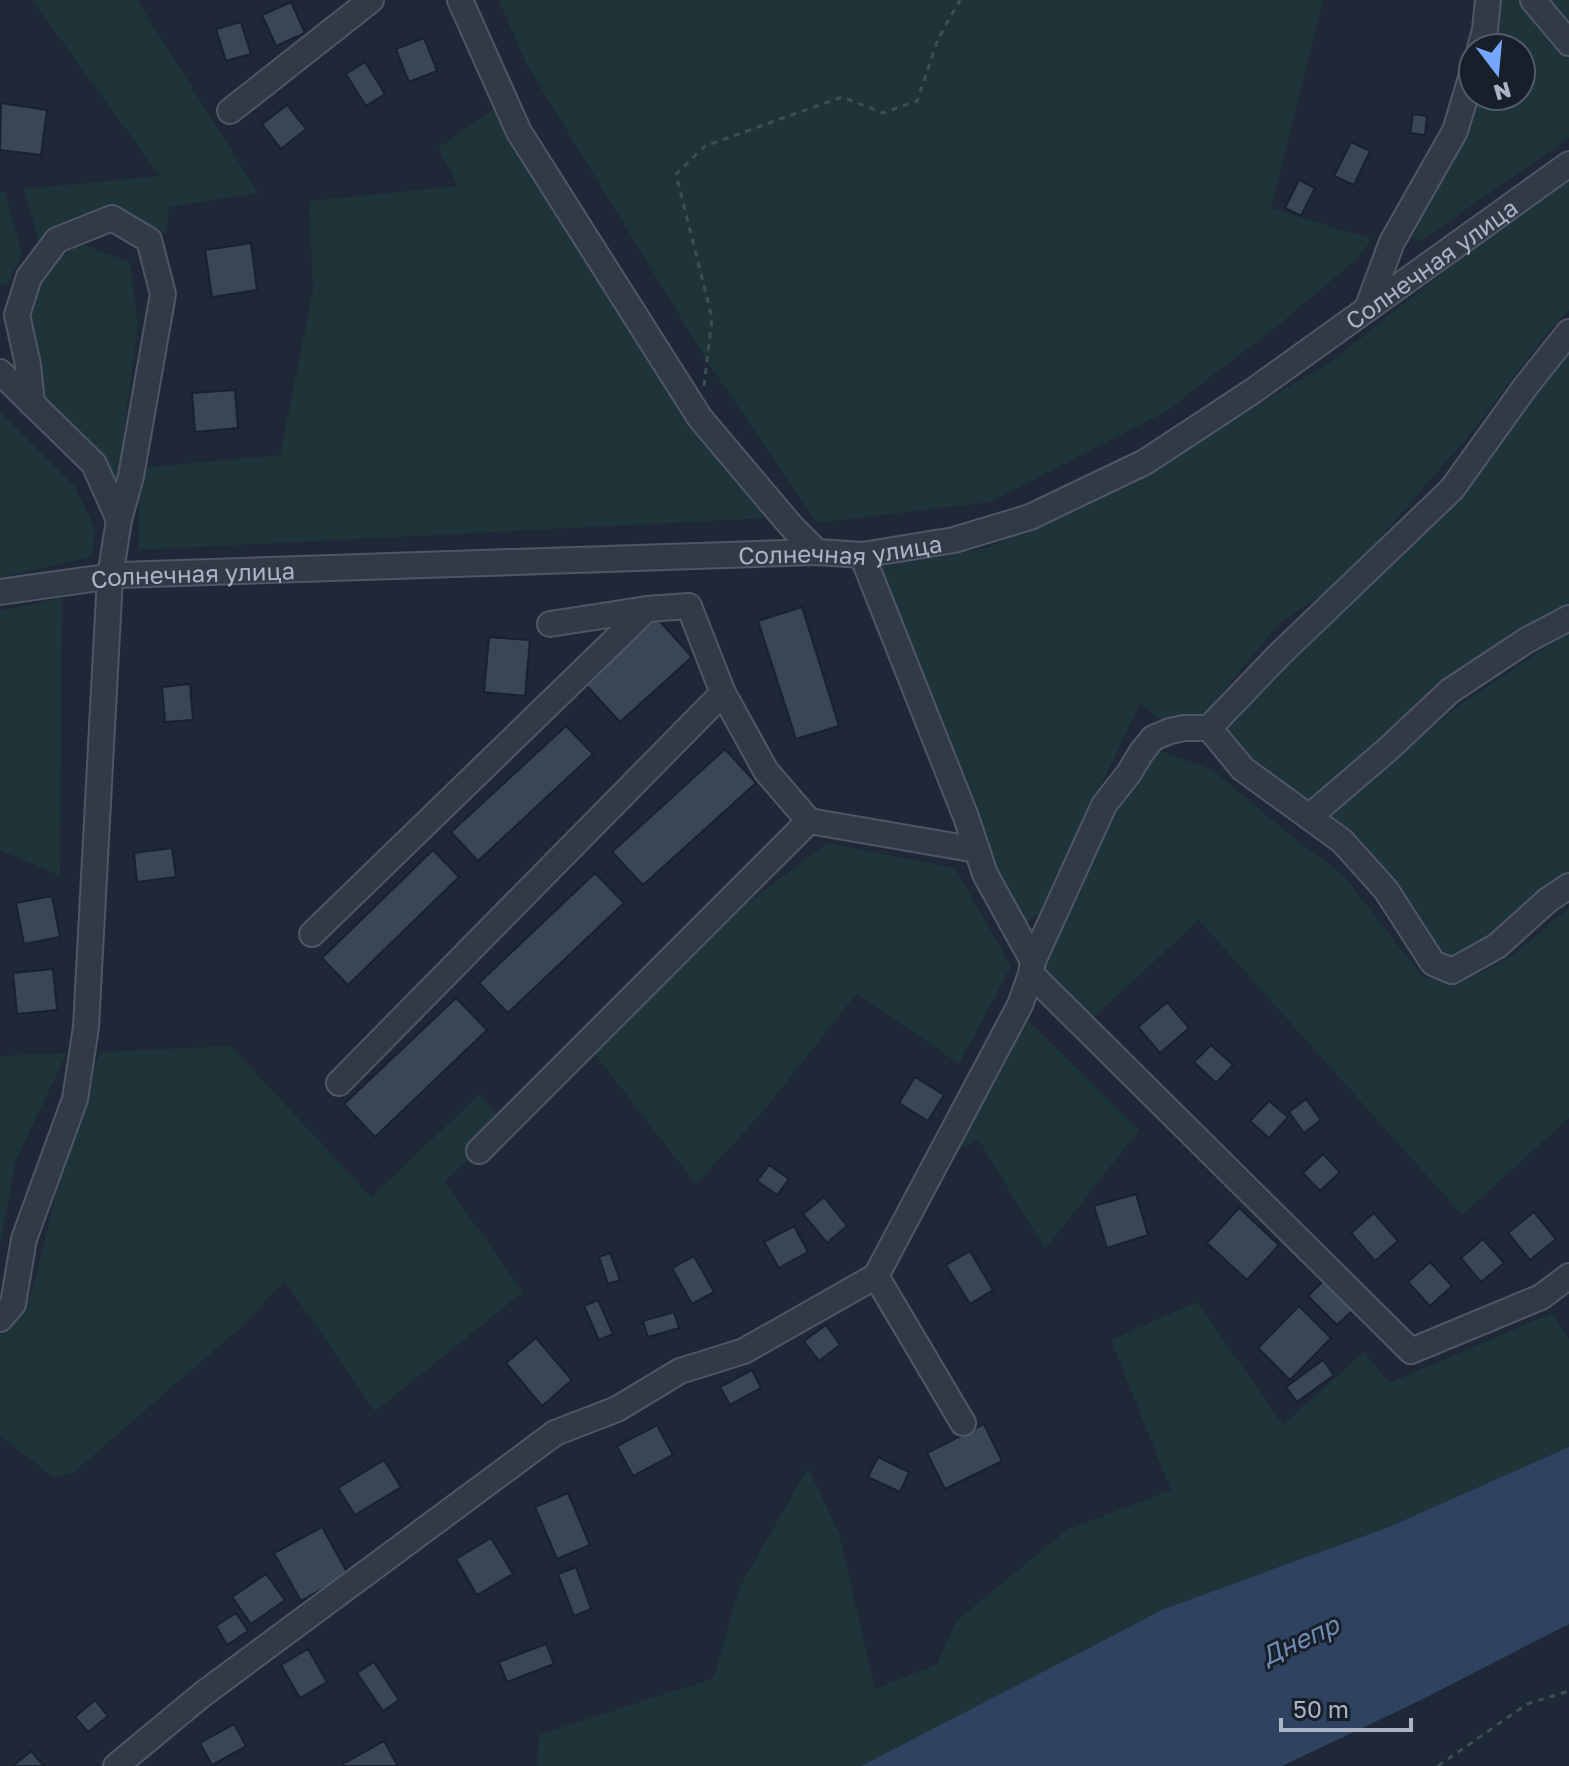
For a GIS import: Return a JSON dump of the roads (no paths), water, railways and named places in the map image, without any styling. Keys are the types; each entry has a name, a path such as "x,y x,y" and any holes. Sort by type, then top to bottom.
{"street":[{"path":"230,111 371,0"},
{"path":"460,0 519,132 700,418 817,552"},
{"path":"1484,32 1488,0"},
{"path":"1533,0 1569,43"},
{"path":"1366,311 1392,242 1455,131 1461,112"},
{"name":"Солнечная улица","path":"0,592 110,577 817,552 862,555 954,540 1030,517 1145,462 1253,391 1569,164"},
{"path":"0,1319 13,1304 24,1239 75,1099 86,1027 110,577 163,294 149,240 112,218 57,240 29,277 17,315 28,365 32,404"},
{"path":"116,1766 203,1694 555,1433 617,1409 680,1371 744,1351 876,1276 1020,1005 1032,968 1104,805 1141,753 1153,738 1170,731 1209,728 1279,655 1452,489 1569,332"},
{"path":"0,372 94,464 119,520"},
{"path":"862,555 966,817 985,874 1032,968 1411,1351 1541,1297 1569,1276"},
{"path":"550,624 647,609 689,606 723,693 766,771 809,821 977,850"},
{"path":"312,934 647,609"},
{"path":"1309,817 1450,691 1527,640 1569,618"},
{"path":"339,1083 723,693"},
{"path":"1209,728 1243,769 1342,841 1386,890 1433,963 1452,971 1497,946 1548,900 1569,886"},
{"path":"479,1151 809,821"},
{"path":"876,1276 963,1423"}],"water":[{"name":"Днепр","path":"1569,1447 1569,1624 1421,1700 1282,1766 861,1766 1164,1609 1389,1527"}]}
